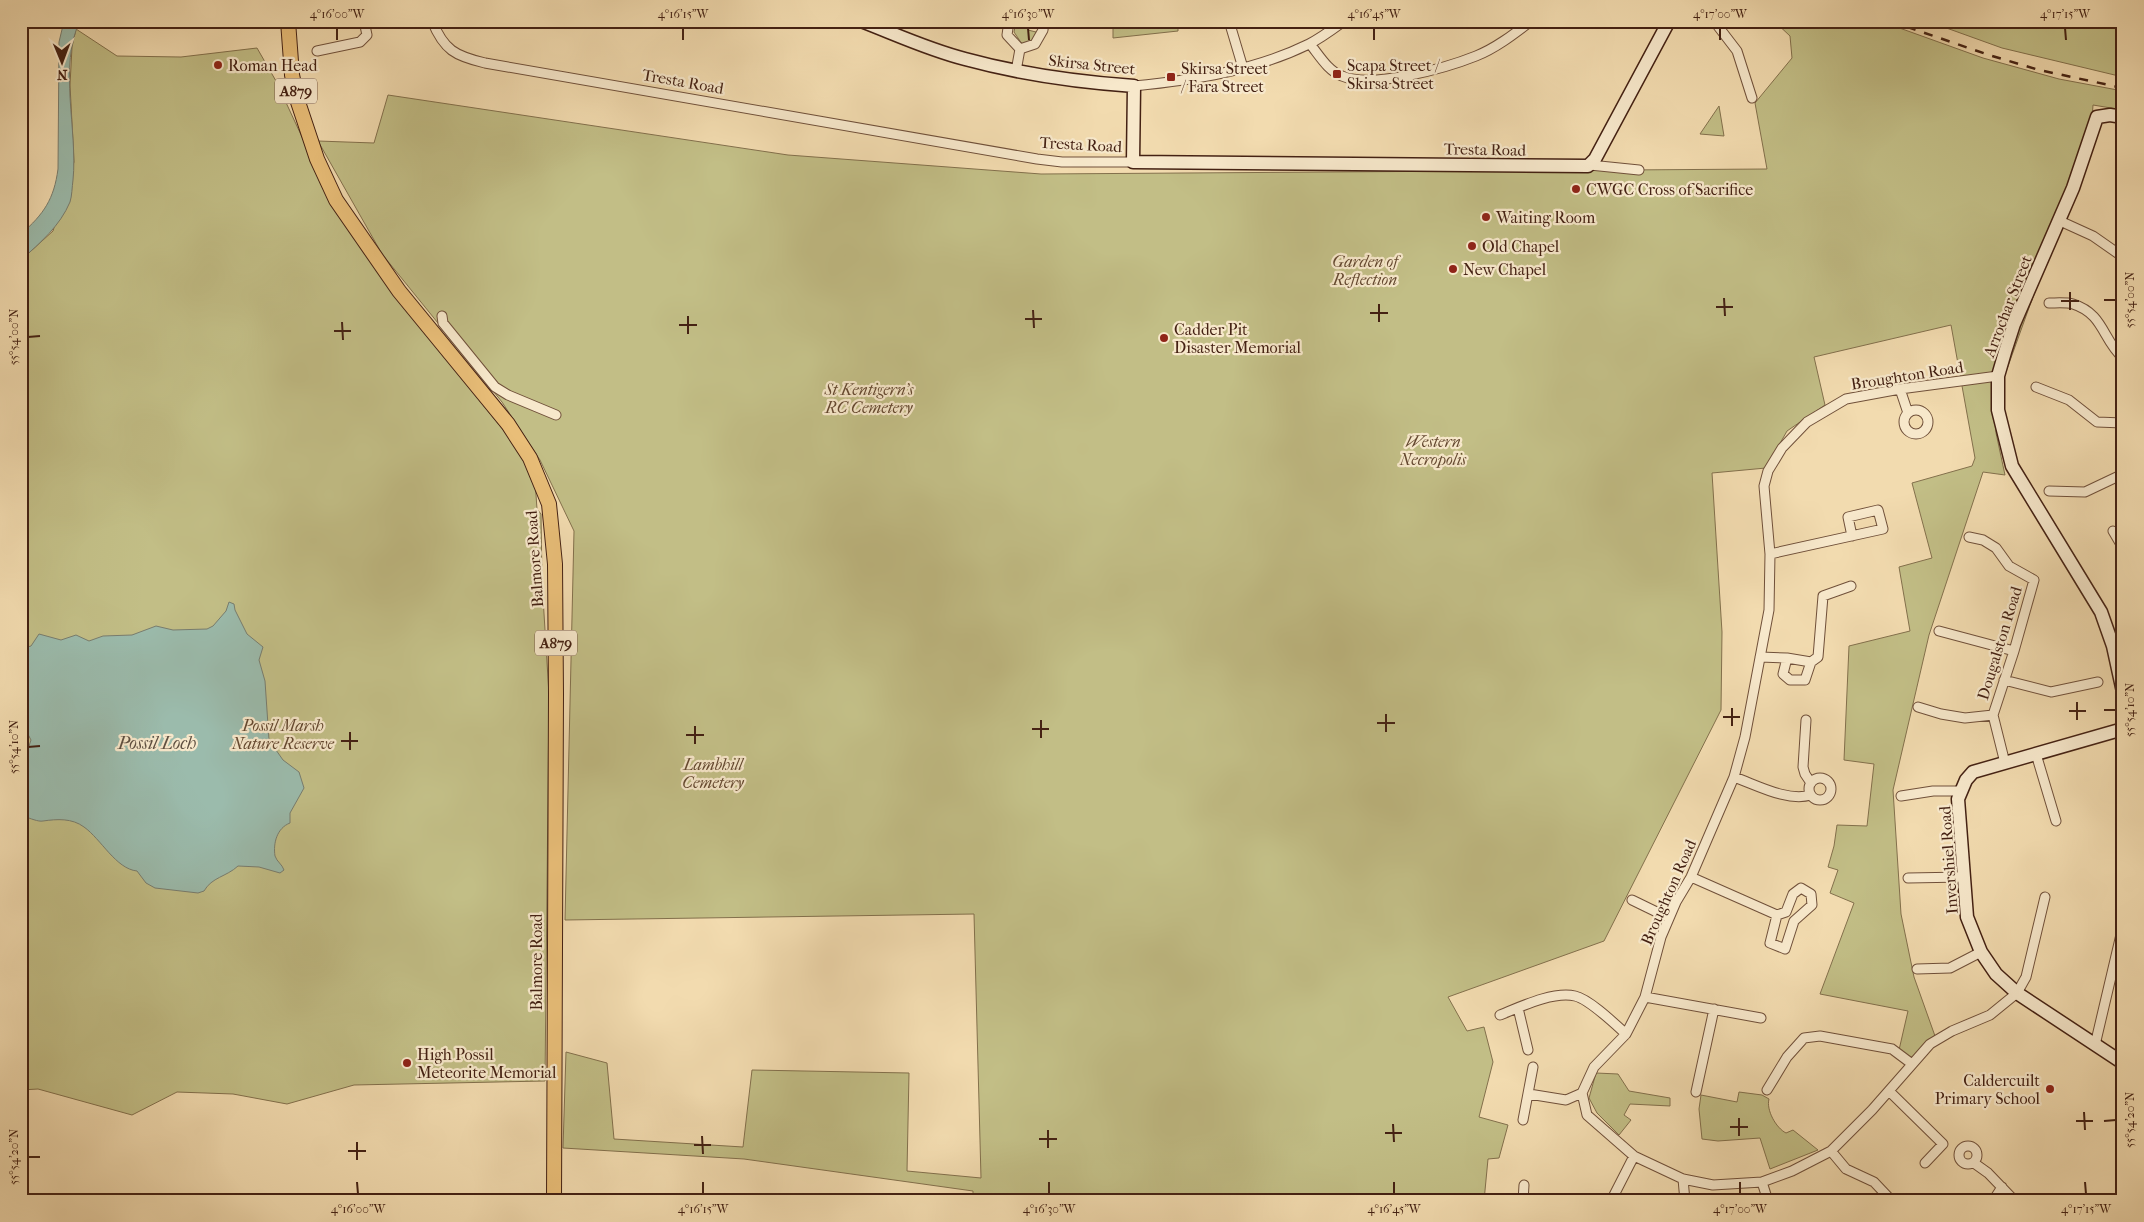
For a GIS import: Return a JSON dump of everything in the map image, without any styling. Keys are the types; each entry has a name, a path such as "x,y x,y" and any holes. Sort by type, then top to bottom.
{"main road":[{"name":"Balmore Road","path":"288,21 292,75 298,102 317,159 336,200 399,291 508,424 530,458 548,504 555,564 554,1201"}],"street":[{"path":"317,51 360,42 367,35 364,21"},
{"name":"Tresta Road","path":"432,21 439,39 450,51 485,63 1062,162 1590,165"},
{"name":"Skirsa Street","path":"861,21 888,26 964,59 1016,71 1103,84 1134,86 1182,81 1264,62 1310,44 1344,21"},
{"path":"1009,21 1007,35 1020,49"},
{"path":"1020,49 1035,44 1043,30 1044,21"},
{"path":"1229,21 1243,68"},
{"path":"1310,44 1329,68 1341,76 1356,80 1372,80 1429,71 1477,55 1512,36 1531,21"},
{"path":"1639,170 1590,165 1669,21"},
{"path":"1714,21 1737,50 1752,98"},
{"path":"1016,71 1020,49"},
{"path":"1133,162 1134,86"},
{"name":"Arrochar Street","path":"2123,117 2110,115 2097,117 2060,221 2014,324 1998,376 1998,410 2012,466 2101,612 2113,646 2123,692"},
{"path":"2060,221 2093,236 2123,257"},
{"path":"2049,303 2072,303 2095,316 2116,352 2123,358"},
{"path":"442,316 443,323 495,387 508,395 556,415"},
{"name":"Broughton Road","path":"1582,1093 1594,1067 1626,1034 1645,998 1661,937 1691,877 1734,776 1745,737 1769,610 1770,554 1764,486 1768,472 1782,448 1807,422 1846,399 1900,389 1998,376"},
{"path":"2036,387 2069,400 2097,422 2123,423"},
{"path":"1900,389 1908,413"},
{"path":"2049,491 2085,492 2123,474"},
{"path":"2113,531 2123,548"},
{"path":"1770,554 1852,536"},
{"name":"Dougalston Road","path":"1969,537 1983,540 1996,548 2009,566 2034,580 2014,652 1993,715 2005,763"},
{"path":"1787,658 1783,674 1790,680 1805,680 1811,662 1818,656 1823,596 1851,586"},
{"path":"1939,631 2014,652"},
{"path":"1760,657 1787,658 1811,662"},
{"path":"2004,680 2051,692 2098,682"},
{"path":"1918,708 1965,718 1993,715"},
{"path":"1806,720 1803,767 1811,783"},
{"name":"Invershiel Road","path":"2123,729 1973,772 1958,799 1967,917 1981,952 1996,974 2017,993 2123,1063"},
{"path":"2036,754 2056,821"},
{"path":"1734,776 1791,797 1811,795"},
{"path":"1817,778 1825,779 1830,783 1831,790 1829,795 1823,800 1817,800 1811,795 1809,787 1817,778"},
{"path":"1901,796 1933,791 1961,791"},
{"path":"1691,877 1777,915 1786,912 1792,894 1801,888 1811,894 1812,905 1794,922 1785,949 1770,943 1777,915"},
{"path":"1908,878 1964,877"},
{"path":"1529,1094 1566,1100 1582,1093 1587,1115 1634,1156 1683,1179 1713,1185 1762,1182 1792,1171 1830,1151 1889,1091 1930,1044 1952,1031 1990,1015 2017,993 2026,977 2046,897"},
{"path":"1632,900 1670,918"},
{"path":"2095,1045 2123,926"},
{"path":"1917,969 1950,968 1981,952"},
{"path":"1500,1015 1551,997 1576,996 1600,1011 1626,1034"},
{"path":"1645,998 1761,1018"},
{"path":"1518,1008 1528,1050"},
{"path":"1696,1092 1714,1009"},
{"path":"1767,1090 1787,1057 1804,1038 1820,1036 1892,1049 1912,1064"},
{"path":"1523,1120 1533,1067"},
{"path":"1889,1091 1943,1144 1925,1163"},
{"path":"1830,1151 1846,1169 1874,1182 1892,1201"},
{"path":"1611,1201 1634,1156"},
{"path":"1974,1163 2014,1201"},
{"path":"1683,1179 1685,1201"},
{"path":"1762,1182 1768,1201"},
{"path":"1523,1201 1524,1185"},
{"path":"1993,1201 2002,1188"}],"green space":[{"path":"1016,21 1029,21 1028,30 1036,32 1035,40 1022,44 1014,32"},
{"path":"1113,21 1205,21 1178,23 1178,31 1113,38"},
{"path":"1774,21 1880,21 1983,58 2059,79 2123,91 2123,110 2093,105 2090,149 2007,369 1995,390 1996,433 2005,475 1983,472 1929,635 1893,790 1901,914 1914,977 1935,1036 1912,1060 1899,1050 1908,1011 1820,994 1854,903 1830,893 1838,870 1828,867 1837,825 1867,826 1874,764 1844,760 1849,646 1910,631 1899,567 1932,558 1912,483 1972,466 1975,458 1951,325 1814,357 1825,405 1787,431 1766,468 1712,473 1722,632 1721,710 1604,941 1448,997 1467,1031 1484,1027 1493,1062 1479,1117 1508,1125 1499,1158 1488,1159 1484,1201 973,1201 973,1191 744,1159 563,1148 566,1052 607,1063 614,1139 743,1147 752,1070 909,1073 907,1171 981,1178 974,914 565,920 574,531 540,460 502,402 382,254 318,141 374,143 388,95 788,155 1041,174 1767,169 1755,103 1792,58 1790,36"},
{"path":"1927,21 2123,21 2123,77 2002,48"},
{"name":"Possil Marsh Nature Reserve","path":"76,29 117,56 181,57 257,48 276,81 328,193 435,345 512,441 535,481 537,509 541,514 542,581 549,695 545,1081 354,1085 287,1104 233,1094 177,1092 132,1115 38,1089 21,1090 21,260 53,231 74,162 70,85 72,47"},
{"path":"1719,106 1724,136 1700,134"},
{"path":"1596,1073 1618,1074 1629,1091 1670,1098 1670,1106 1630,1104 1624,1115 1631,1120 1619,1135 1597,1113 1589,1098"},
{"path":"1739,1092 1762,1095 1769,1099 1770,1113 1782,1131 1786,1133 1793,1130 1818,1150 1770,1169 1760,1138 1718,1141 1702,1139 1699,1109 1701,1095 1737,1102"}],"water":[{"path":"64,21 80,21 70,58 69,78 74,161 71,197 61,219 42,241 21,260 21,234 36,220 47,205 54,189 58,169 59,42"},
{"name":"Possil Loch","path":"229,602 234,604 247,634 263,647 259,660 265,681 269,740 283,760 299,772 304,788 290,813 290,823 282,828 275,841 275,856 284,870 280,873 259,867 238,866 215,880 204,891 198,893 155,888 146,883 137,871 122,865 90,832 79,824 64,820 41,821 25,817 20,799 20,789 23,768 31,740 21,721 21,649 31,646 39,634 61,640 76,635 89,641 103,636 132,635 156,626 173,630 207,629 213,626 226,611"}],"railway":[{"path":"1890,21 2039,70 2123,88"}],"place":[{"name":"Roman Head","path":"218,65"},
{"name":"Scapa Street / Skirsa Street","path":"1337,74"},
{"name":"Skirsa Street / Fara Street","path":"1171,77"},
{"name":"CWGC Cross of Sacrifice","path":"1576,189"},
{"name":"Waiting Room","path":"1486,217"},
{"name":"Old Chapel","path":"1472,246"},
{"name":"New Chapel","path":"1453,269"},
{"name":"Cadder Pit Disaster Memorial","path":"1164,338"},
{"name":"High Possil Meteorite Memorial","path":"407,1063"},
{"name":"Caldercuilt Primary School","path":"2050,1089"}],"park label":[{"name":"Garden of Reflection","path":"1365,270"},
{"name":"St Kentigern's RC Cemetery","path":"869,398"},
{"name":"Western Necropolis","path":"1433,450"},
{"name":"Lambhill Cemetery","path":"713,773"}]}
